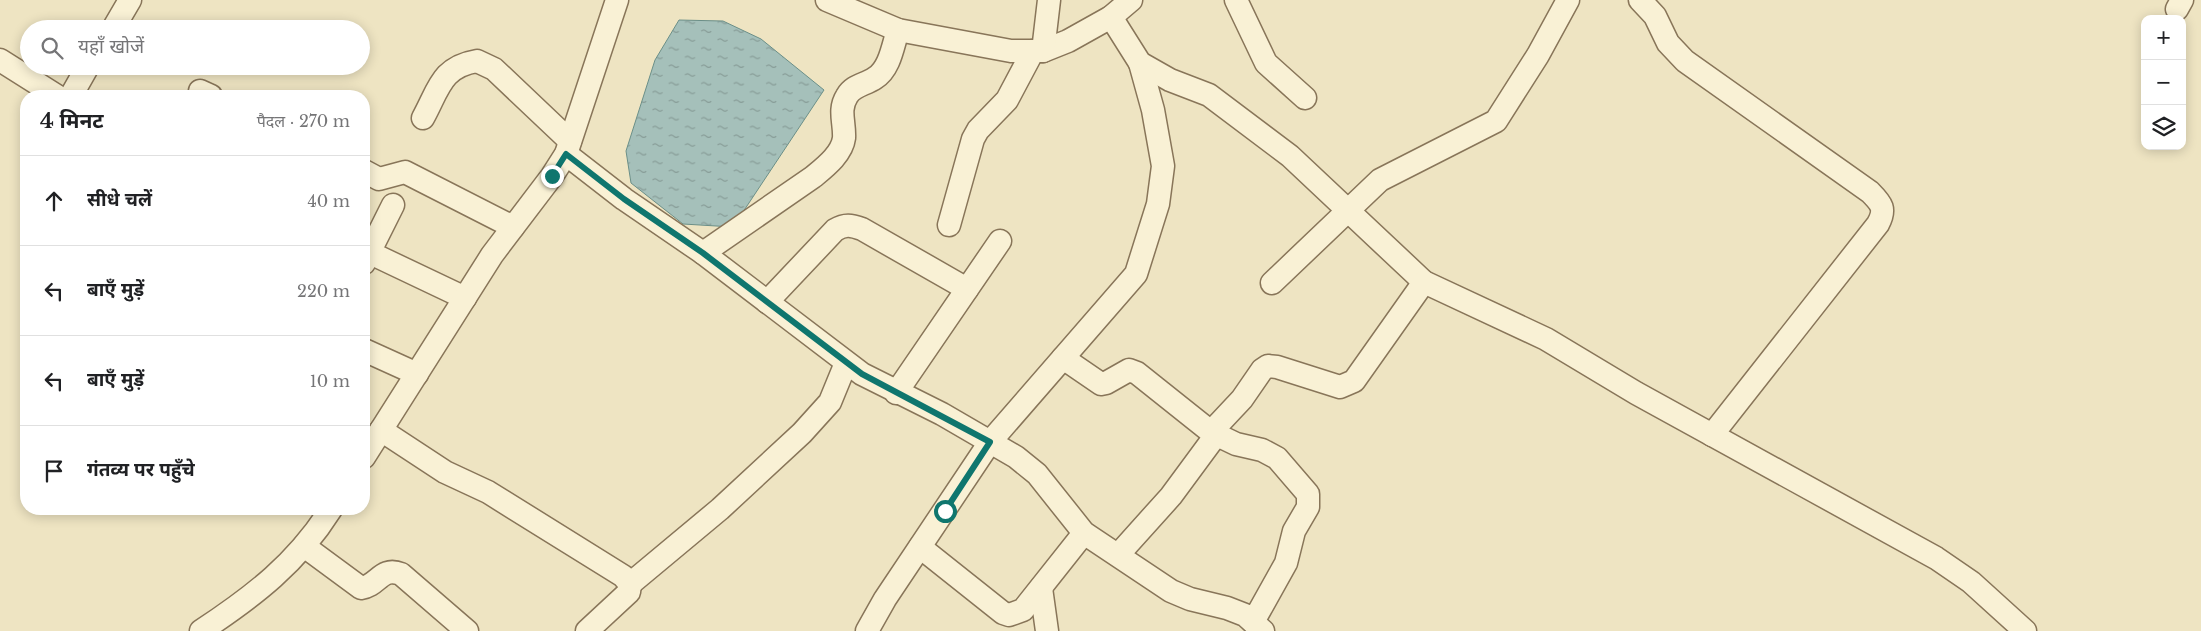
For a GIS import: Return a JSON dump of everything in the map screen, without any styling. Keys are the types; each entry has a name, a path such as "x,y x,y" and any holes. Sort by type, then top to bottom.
{"street":[{"path":"118,20 130,0"},
{"path":"370,447 465,298 568,148 617,0"},
{"path":"827,0 855,6 898,30 1011,51 1038,51 1068,41 1111,17 1131,0"},
{"path":"949,225 967,154 973,139 978,130 1007,100 1038,51 1049,0"},
{"path":"1236,0 1266,63 1305,98"},
{"path":"1272,283 1347,209 1390,173 1490,125 1538,55 1568,0"},
{"path":"1640,0 1654,16 1668,43 1686,60 1870,192 1883,208 1884,213 1878,224 1712,435"},
{"path":"867,631 885,599 990,442 1136,274 1158,204 1163,166 1160,142 1140,63 1111,17"},
{"path":"703,253 814,177 829,163 840,148 844,138 842,115 847,96 854,88 875,78 881,72 887,64 898,30"},
{"path":"0,60 20,73"},
{"path":"423,118 445,76 451,69 477,61 494,69 568,148 624,199 703,253 846,363 896,393 942,414 1016,457 1037,474 1084,534 1171,591 1190,599 1227,608 1258,626 1286,563 1294,531 1308,507 1308,494 1277,458 1262,450 1236,444 1213,433 1137,373 1129,370 1101,384 1063,358"},
{"path":"1140,63 1170,80 1209,95 1226,106 1290,156 1424,282 1546,339 1571,356 1936,558 1971,582 2025,631"},
{"path":"24,75 48,90"},
{"path":"74,90 83,75"},
{"path":"370,175 379,179 405,172 513,227"},
{"path":"370,247 393,204"},
{"path":"767,302 835,230 843,225 862,229 967,289"},
{"path":"896,393 1000,241"},
{"path":"370,257 465,298"},
{"path":"1118,555 1172,496 1213,433 1242,399 1262,370 1268,366 1277,367 1340,387 1354,381 1424,282"},
{"path":"370,353 417,374"},
{"path":"587,631 629,592 630,584 720,509 802,433 830,402 846,363"},
{"path":"381,430 445,472 488,492 623,576 630,584"},
{"path":"202,631 267,584 314,536 327,515"},
{"path":"920,547 1003,613 1009,615 1023,610 1084,534"},
{"path":"304,546 361,588 373,584 383,573 388,571 401,574 467,631"},
{"path":"1041,588 1047,631"}],"water":[{"path":"679,20 723,21 761,39 824,90 733,227 683,224 631,183 626,151 655,60"}],"route":[{"path":"552,176 566,154 624,199 703,253 862,374 920,405 942,414 990,442 945,511"}]}
